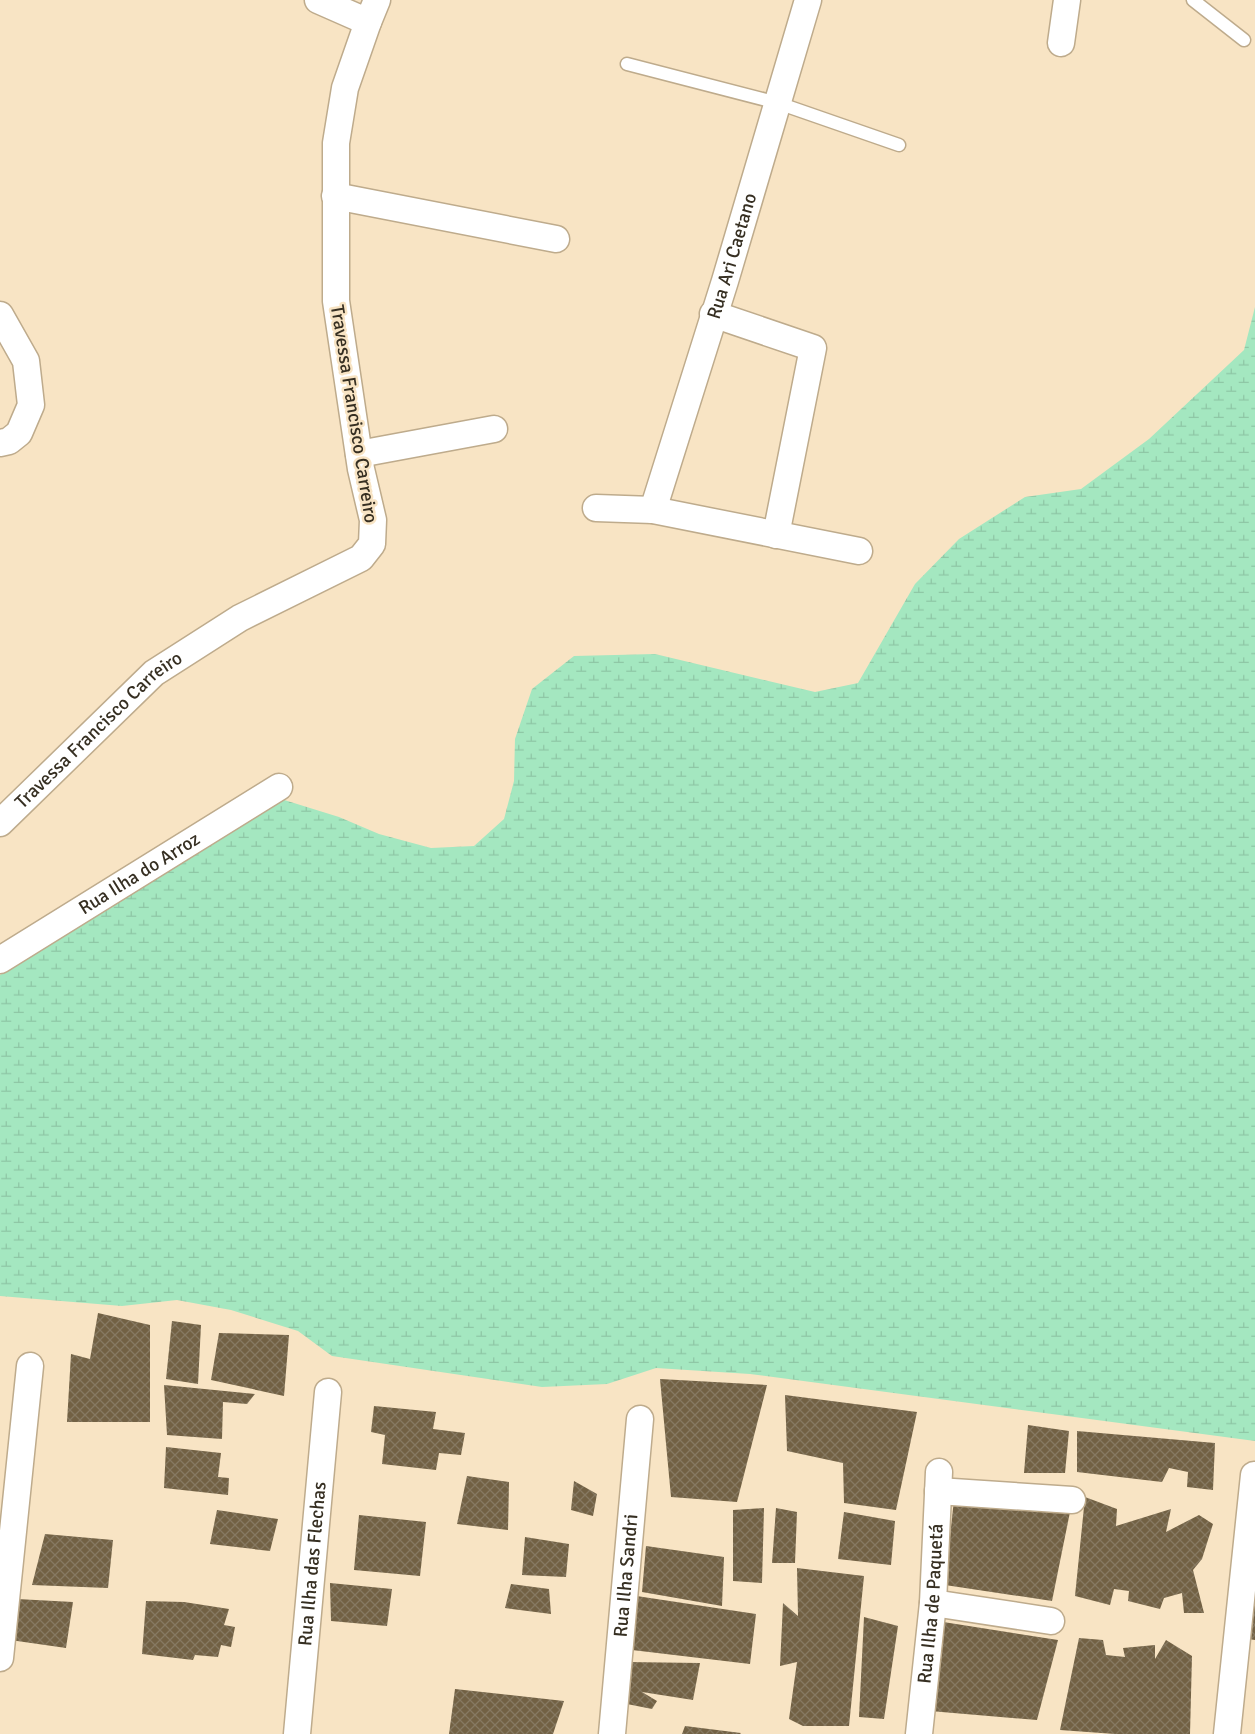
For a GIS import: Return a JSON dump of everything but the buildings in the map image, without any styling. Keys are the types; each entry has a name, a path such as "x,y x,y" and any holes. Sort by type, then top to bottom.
{"street":[{"path":"318,0 372,11"},
{"name":"Rua Ari Caetano","path":"652,510 686,409 808,0"},
{"path":"1061,43 1067,0"},
{"name":"Travessa Francisco Carreiro","path":"0,823 154,672 240,618 361,558 372,544 373,520 359,454 336,301 335,196 336,143 345,88 372,11"},
{"path":"335,196 556,239"},
{"path":"713,314 813,348 776,535"},
{"path":"0,315 26,361 31,405 20,433 9,441 0,443"},
{"path":"359,454 494,429"},
{"path":"596,508 652,510 859,551"},
{"name":"Rua Ilha do Arroz","path":"0,960 279,787"},
{"path":"0,1658 30,1366"},
{"name":"Rua Ilha das Flechas","path":"297,1734 328,1392"},
{"name":"Rua Ilha Sandri","path":"612,1734 640,1419"},
{"path":"1227,1734 1254,1476"},
{"name":"Rua Ilha de Paquetá","path":"919,1734 933,1603 938,1481 1072,1500"},
{"path":"933,1603 1051,1621"}],"lane":[{"path":"1193,0 1244,40"},
{"path":"628,64 778,103 899,145"}],"green space":[{"path":"1255,307 1255,1441 750,1374 656,1368 607,1384 542,1387 332,1356 298,1331 231,1310 177,1300 122,1306 0,1296 0,975 211,845 281,799 339,817 379,834 431,848 474,846 504,819 514,781 515,739 532,689 574,656 655,654 815,692 858,683 915,584 959,539 1025,497 1081,489 1149,439 1244,350"}]}
